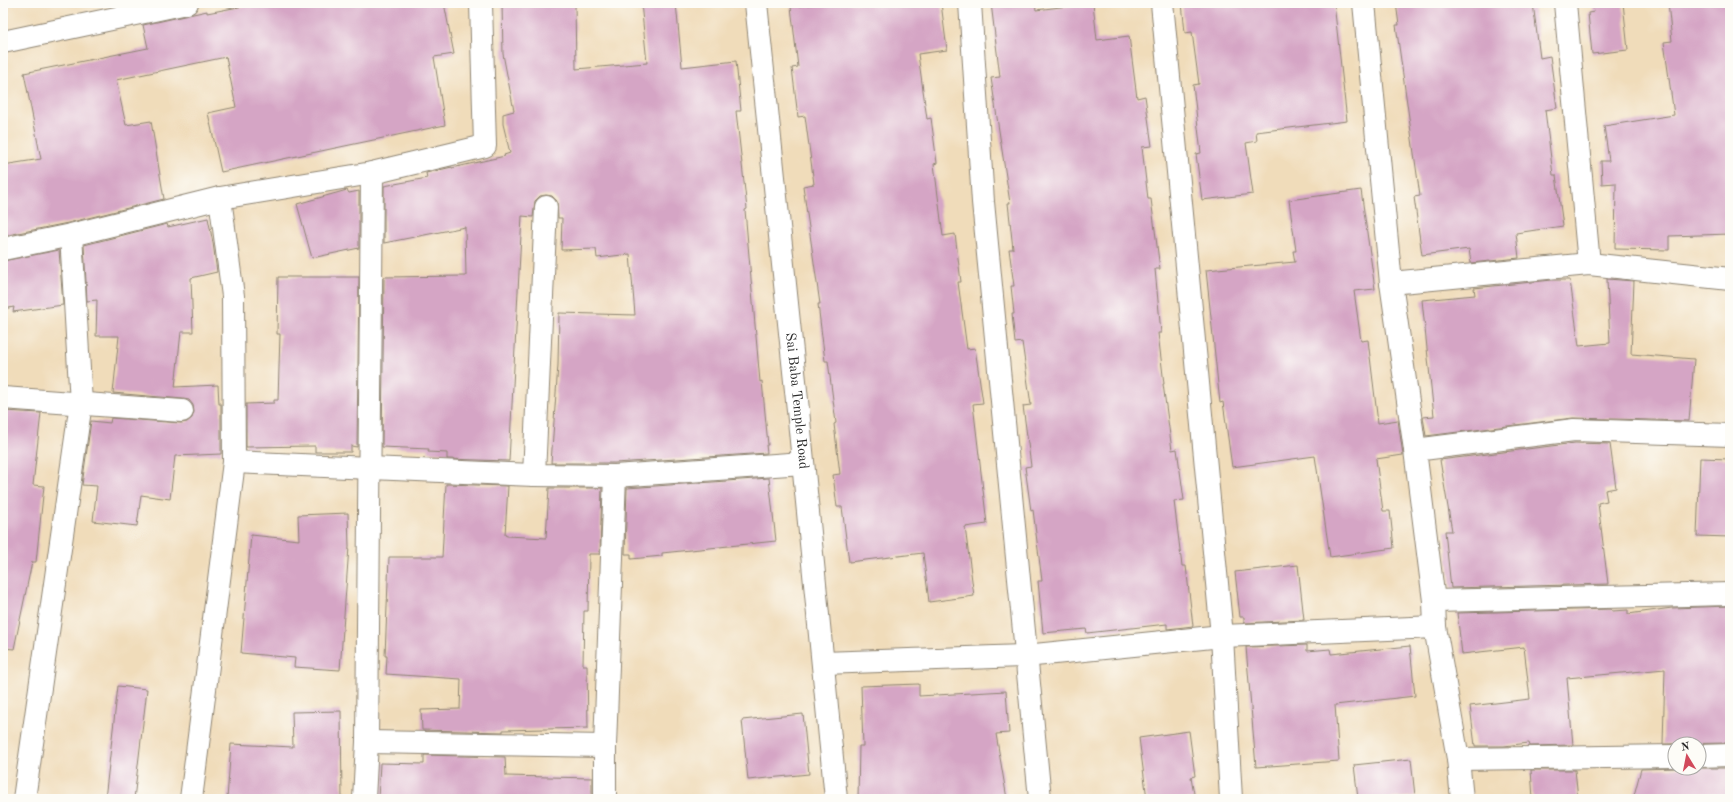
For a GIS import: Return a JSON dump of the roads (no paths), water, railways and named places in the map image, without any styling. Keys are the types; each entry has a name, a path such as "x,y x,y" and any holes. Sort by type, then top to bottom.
{"street":[{"path":"3,249 71,236 220,198 372,173 485,146 481,3"},
{"name":"Sai Baba Temple Road","path":"756,3 836,799"},
{"path":"970,3 983,202 1025,656 1040,799"},
{"path":"1162,3 1222,636 1231,799"},
{"path":"1364,3 1391,282 1415,450 1434,601 1435,628 1458,759 1462,799"},
{"path":"1565,3 1589,264"},
{"path":"3,42 181,4"},
{"path":"364,799 367,742 368,467 372,173"},
{"path":"191,799 234,462 233,296 220,198"},
{"path":"534,475 546,207"},
{"path":"24,799 81,403 71,236"},
{"path":"1391,282 1589,264 1730,279"},
{"path":"3,398 182,411"},
{"path":"1415,450 1574,430 1730,435"},
{"path":"234,462 534,475 615,476 803,463"},
{"path":"605,799 605,746 615,476"},
{"path":"1434,601 1730,594"},
{"path":"823,663 1025,656 1222,636 1435,628"},
{"path":"367,742 605,746"},
{"path":"1707,756 1730,755"},
{"path":"1458,759 1667,756"}]}
